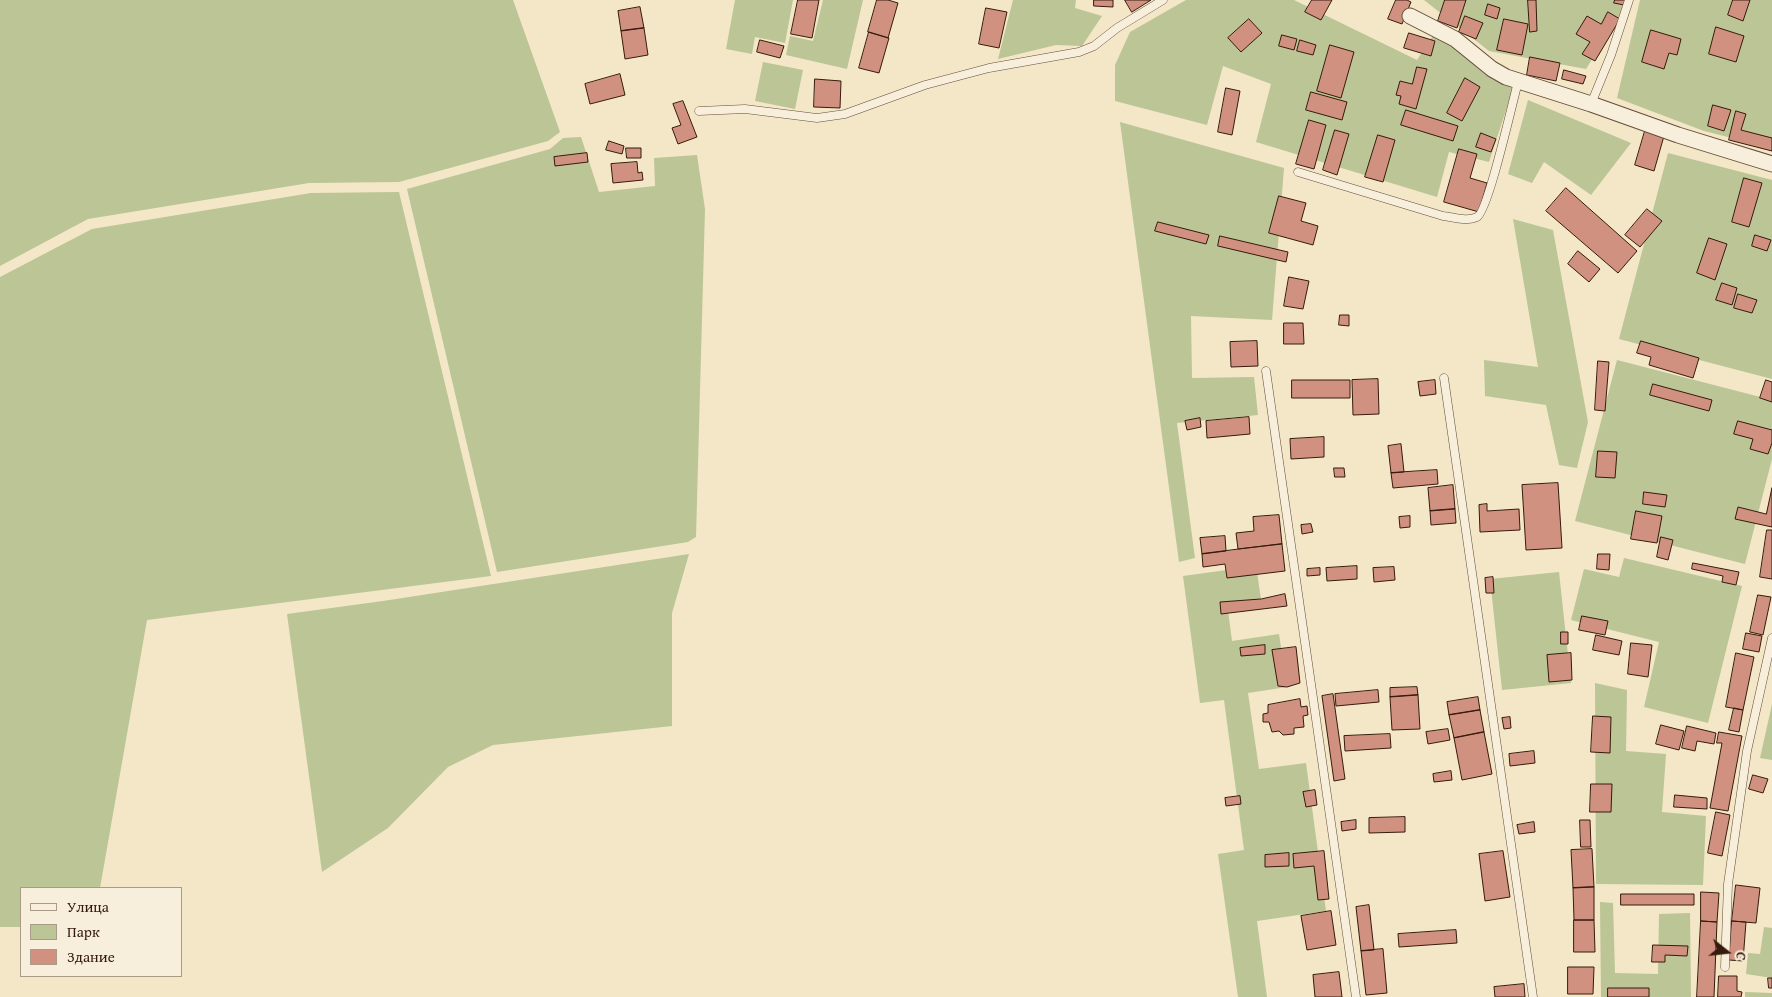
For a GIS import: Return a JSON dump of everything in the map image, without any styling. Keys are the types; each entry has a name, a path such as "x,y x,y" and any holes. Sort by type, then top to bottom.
{"street":[{"path":"1410,16 1455,39 1492,69 1518,82 1772,164"}],"lane":[{"path":"699,112 745,109 817,118 845,114 925,85 989,68 1079,52 1094,46 1117,28 1163,0"},
{"path":"1591,104 1611,54 1629,0"},
{"path":"1298,172 1443,216 1467,219 1478,217 1482,213 1489,192 1518,82"},
{"path":"1266,371 1356,997"},
{"path":"1444,378 1532,997"},
{"path":"1725,967 1728,884 1747,750 1770,656 1772,638"}],"green space":[{"path":"0,0 513,0 560,132 548,141 399,182 309,183 88,219 0,266"},
{"path":"735,0 793,0 785,43 755,37 752,54 726,49"},
{"path":"823,0 863,0 847,69 786,55 790,36 813,41"},
{"path":"1013,0 1076,0 1075,8 1102,16 1082,46 1056,45 998,59"},
{"path":"1186,0 1294,0 1417,60 1434,34 1513,89 1489,162 1449,152 1437,197 1256,142 1271,84 1223,66 1207,125 1115,101 1115,65 1130,32"},
{"path":"1424,0 1624,0 1621,13 1586,69 1489,51"},
{"path":"1640,0 1772,0 1772,148 1704,131 1617,98"},
{"path":"763,62 803,70 795,109 755,101"},
{"path":"1528,100 1631,143 1591,195 1544,162 1532,183 1508,174"},
{"path":"1120,122 1284,168 1272,320 1191,316 1192,378 1254,377 1258,415 1177,423 1195,558 1179,562"},
{"path":"581,137 599,192 655,186 654,158 697,155 705,209 696,537 688,542 497,572 407,189 550,149 563,138"},
{"path":"1668,153 1772,180 1772,379 1619,339"},
{"path":"399,192 491,576 147,620 100,887 20,887 20,927 0,927 0,277 92,229 311,193"},
{"path":"1513,219 1553,230 1588,422 1577,468 1559,465 1546,405 1485,396 1484,360 1538,367"},
{"path":"1617,360 1772,400 1772,459 1745,564 1575,521"},
{"path":"689,554 672,613 672,726 493,745 448,767 388,828 322,872 287,614"},
{"path":"1624,558 1742,586 1708,723 1644,707 1659,642 1571,620 1584,569 1619,577"},
{"path":"1256,566 1261,599 1227,603 1232,641 1279,634 1287,687 1248,693 1259,769 1306,763 1326,911 1257,921 1267,997 1238,997 1218,854 1244,850 1224,700 1200,703 1183,576"},
{"path":"1559,572 1571,683 1502,690 1490,579"},
{"path":"1595,683 1627,690 1626,751 1666,754 1662,812 1706,816 1703,885 1596,884"},
{"path":"1772,704 1772,760 1760,758"},
{"path":"1600,902 1613,903 1615,973 1658,974 1659,914 1690,913 1691,997 1601,997"},
{"path":"1764,927 1772,928 1772,978 1746,974 1748,953 1760,954"},
{"path":"1745,992 1772,993 1772,997 1745,997"}],"building":[{"path":"798,0 819,0 812,38 791,34"},
{"path":"877,0 888,0 898,3 888,38 868,32"},
{"path":"1094,0 1113,0 1113,7 1094,6"},
{"path":"1125,0 1151,0 1132,12"},
{"path":"1312,0 1332,0 1321,20 1305,12"},
{"path":"1396,0 1411,2 1402,24 1388,19"},
{"path":"1445,0 1466,0 1457,28 1438,21"},
{"path":"1528,0 1536,0 1537,31 1530,32"},
{"path":"1615,0 1625,0 1624,5 1614,3"},
{"path":"1733,0 1750,0 1743,21 1728,15"},
{"path":"1488,4 1500,8 1497,19 1485,15"},
{"path":"640,7 644,28 621,31 618,11"},
{"path":"986,8 1007,12 999,48 979,44"},
{"path":"1608,12 1620,19 1595,61 1582,54 1590,42 1576,34 1587,16 1601,24"},
{"path":"1465,16 1483,23 1476,39 1459,32"},
{"path":"1249,19 1262,33 1241,52 1228,38"},
{"path":"1504,19 1528,24 1522,55 1497,50"},
{"path":"1716,27 1744,36 1736,62 1709,54"},
{"path":"644,28 648,55 625,59 621,31"},
{"path":"1651,30 1681,39 1677,55 1669,53 1664,69 1642,62"},
{"path":"869,32 889,38 879,73 859,68"},
{"path":"1409,33 1435,41 1431,56 1404,48"},
{"path":"1282,35 1297,39 1294,50 1279,46"},
{"path":"760,40 784,46 780,58 757,52"},
{"path":"1300,40 1316,45 1313,55 1297,51"},
{"path":"1330,45 1354,52 1341,98 1317,91"},
{"path":"1530,57 1560,63 1556,81 1527,75"},
{"path":"1417,67 1427,69 1416,109 1399,104 1401,96 1396,95 1400,81 1412,84"},
{"path":"1564,70 1586,76 1583,84 1562,79"},
{"path":"620,74 625,95 590,104 585,84"},
{"path":"1465,78 1480,87 1462,121 1447,113"},
{"path":"815,79 841,81 840,108 814,107"},
{"path":"1226,88 1240,91 1232,135 1218,132"},
{"path":"1311,92 1347,102 1342,120 1306,110"},
{"path":"683,101 697,137 678,144 672,128 681,125 673,104"},
{"path":"1713,105 1731,110 1724,131 1708,126"},
{"path":"1406,110 1458,126 1453,141 1401,125"},
{"path":"1736,111 1746,114 1741,130 1772,138 1772,151 1729,140"},
{"path":"1309,120 1326,125 1314,169 1296,164"},
{"path":"1335,130 1349,134 1337,175 1323,170"},
{"path":"1645,131 1664,136 1654,171 1635,165"},
{"path":"1481,133 1496,139 1491,152 1476,147"},
{"path":"1378,135 1395,140 1383,182 1365,177"},
{"path":"609,141 624,146 622,154 606,150"},
{"path":"626,148 641,148 641,158 627,158"},
{"path":"1459,149 1477,154 1470,178 1487,183 1479,212 1444,202"},
{"path":"587,153 588,162 555,166 554,157"},
{"path":"637,162 638,173 642,172 643,180 613,183 611,164"},
{"path":"1744,178 1762,183 1749,227 1732,222"},
{"path":"1566,188 1637,251 1618,273 1546,211"},
{"path":"1279,196 1306,203 1301,221 1318,226 1313,245 1269,233"},
{"path":"1647,209 1662,221 1640,247 1625,235"},
{"path":"1158,222 1209,235 1206,244 1155,231"},
{"path":"1755,235 1771,240 1767,251 1752,246"},
{"path":"1220,236 1288,252 1286,262 1218,246"},
{"path":"1709,238 1727,244 1715,280 1697,273"},
{"path":"1578,251 1600,269 1589,282 1568,264"},
{"path":"1289,277 1309,281 1303,309 1284,306"},
{"path":"1722,283 1737,288 1732,305 1716,300"},
{"path":"1738,294 1757,300 1752,313 1734,308"},
{"path":"1340,315 1349,315 1349,326 1339,325"},
{"path":"1284,323 1303,323 1304,344 1284,344"},
{"path":"1257,341 1258,366 1231,367 1230,342"},
{"path":"1641,341 1699,358 1693,378 1649,365 1651,357 1637,353"},
{"path":"1598,361 1609,362 1605,411 1595,410"},
{"path":"1378,379 1379,414 1353,415 1352,380"},
{"path":"1292,380 1350,380 1350,398 1292,398"},
{"path":"1435,380 1436,394 1420,396 1418,382"},
{"path":"1766,380 1772,382 1772,402 1760,398"},
{"path":"1653,384 1712,400 1709,411 1650,395"},
{"path":"1249,417 1250,434 1207,438 1206,421"},
{"path":"1200,418 1201,427 1187,430 1185,421"},
{"path":"1738,421 1772,430 1772,443 1768,454 1750,449 1753,439 1734,434"},
{"path":"1324,437 1324,457 1291,459 1290,439"},
{"path":"1401,444 1404,472 1391,473 1388,446"},
{"path":"1598,451 1617,452 1615,478 1596,477"},
{"path":"1334,468 1344,468 1345,477 1335,477"},
{"path":"1437,470 1438,484 1393,488 1391,473"},
{"path":"1558,483 1562,548 1526,550 1522,485"},
{"path":"1453,485 1455,509 1430,511 1428,488"},
{"path":"1772,488 1772,527 1735,519 1738,507 1766,514"},
{"path":"1644,492 1667,495 1665,507 1643,504"},
{"path":"1487,504 1487,511 1519,509 1520,530 1480,532 1479,505"},
{"path":"1455,509 1456,523 1431,525 1430,511"},
{"path":"1636,511 1662,516 1657,543 1631,539"},
{"path":"1279,515 1282,544 1238,549 1236,533 1254,531 1253,517"},
{"path":"1410,516 1410,527 1400,528 1399,517"},
{"path":"1311,524 1313,532 1302,534 1301,525"},
{"path":"1767,530 1772,530 1772,579 1760,577"},
{"path":"1225,536 1226,551 1202,554 1200,538"},
{"path":"1661,537 1673,540 1668,560 1657,557"},
{"path":"1282,544 1285,571 1227,578 1225,564 1203,567 1202,554"},
{"path":"1598,554 1610,554 1609,570 1597,569"},
{"path":"1693,563 1739,572 1736,585 1722,582 1723,576 1692,569"},
{"path":"1357,566 1357,579 1327,581 1326,568"},
{"path":"1394,567 1395,580 1374,582 1373,568"},
{"path":"1320,568 1320,575 1307,576 1307,569"},
{"path":"1493,577 1494,593 1486,593 1485,578"},
{"path":"1285,594 1287,606 1221,614 1220,602 1261,599"},
{"path":"1758,595 1771,597 1763,635 1750,632"},
{"path":"1582,616 1608,621 1605,635 1579,630"},
{"path":"1561,632 1568,632 1568,644 1561,644"},
{"path":"1746,633 1762,636 1759,652 1743,649"},
{"path":"1596,635 1622,641 1619,655 1593,650"},
{"path":"1631,643 1652,645 1648,677 1628,674"},
{"path":"1265,645 1265,654 1241,656 1240,648"},
{"path":"1296,647 1300,683 1287,687 1278,686 1272,650"},
{"path":"1571,653 1572,680 1549,682 1547,655"},
{"path":"1736,653 1754,657 1743,710 1726,707"},
{"path":"1417,687 1418,695 1390,697 1390,688"},
{"path":"1378,690 1379,702 1336,706 1335,694"},
{"path":"1333,694 1345,779 1334,781 1322,696"},
{"path":"1418,695 1420,729 1392,730 1390,697"},
{"path":"1478,697 1480,710 1449,715 1447,702"},
{"path":"1300,699 1301,707 1307,706 1308,715 1303,716 1304,727 1294,728 1294,734 1283,735 1279,731 1272,732 1269,722 1263,722 1263,714 1268,713 1268,705"},
{"path":"1734,708 1743,710 1739,732 1729,730"},
{"path":"1480,710 1484,732 1454,738 1449,715"},
{"path":"1593,716 1611,717 1610,753 1591,752"},
{"path":"1510,717 1511,728 1504,729 1502,718"},
{"path":"1661,725 1684,731 1679,750 1656,744"},
{"path":"1687,726 1716,733 1714,744 1697,741 1695,751 1682,748"},
{"path":"1448,729 1450,740 1428,744 1426,732"},
{"path":"1484,732 1492,774 1462,780 1454,738"},
{"path":"1719,732 1742,736 1728,811 1710,808 1722,743 1717,743"},
{"path":"1390,734 1391,748 1345,751 1344,736"},
{"path":"1534,751 1535,763 1510,766 1509,754"},
{"path":"1451,771 1452,780 1434,782 1433,774"},
{"path":"1753,775 1768,779 1763,793 1749,789"},
{"path":"1591,784 1612,784 1611,812 1590,812"},
{"path":"1315,790 1317,805 1306,807 1303,792"},
{"path":"1675,795 1707,798 1707,809 1674,807"},
{"path":"1240,796 1241,804 1226,806 1225,798"},
{"path":"1716,812 1730,815 1722,856 1708,853"},
{"path":"1405,817 1405,832 1369,833 1369,818"},
{"path":"1356,820 1356,829 1342,831 1341,822"},
{"path":"1580,820 1590,820 1591,847 1581,847"},
{"path":"1534,822 1535,832 1519,834 1517,825"},
{"path":"1592,849 1594,887 1573,888 1571,850"},
{"path":"1324,851 1329,899 1318,900 1314,866 1294,868 1293,854"},
{"path":"1503,851 1510,897 1485,901 1479,854"},
{"path":"1289,853 1289,866 1265,867 1265,855"},
{"path":"1736,885 1760,888 1756,923 1732,921"},
{"path":"1594,887 1594,920 1574,920 1573,888"},
{"path":"1701,892 1719,893 1717,922 1701,921"},
{"path":"1621,894 1694,894 1694,905 1621,905"},
{"path":"1369,905 1374,950 1361,951 1356,907"},
{"path":"1331,911 1336,945 1307,950 1301,916"},
{"path":"1574,920 1594,920 1595,952 1574,952"},
{"path":"1701,921 1717,922 1714,997 1697,997"},
{"path":"1732,921 1746,922 1743,961 1729,960"},
{"path":"1456,930 1457,943 1399,947 1398,934"},
{"path":"1653,945 1688,946 1687,956 1665,955 1665,962 1652,962"},
{"path":"1383,949 1387,993 1366,995 1361,951"},
{"path":"1568,967 1594,967 1593,994 1568,994"},
{"path":"1339,972 1342,997 1315,997 1313,975"},
{"path":"1719,976 1737,976 1737,991 1742,992 1741,997 1718,997"},
{"path":"1768,978 1772,978 1772,988 1769,988"},
{"path":"1524,984 1525,997 1495,997 1494,987"},
{"path":"1608,988 1649,988 1649,997 1608,997"}]}
